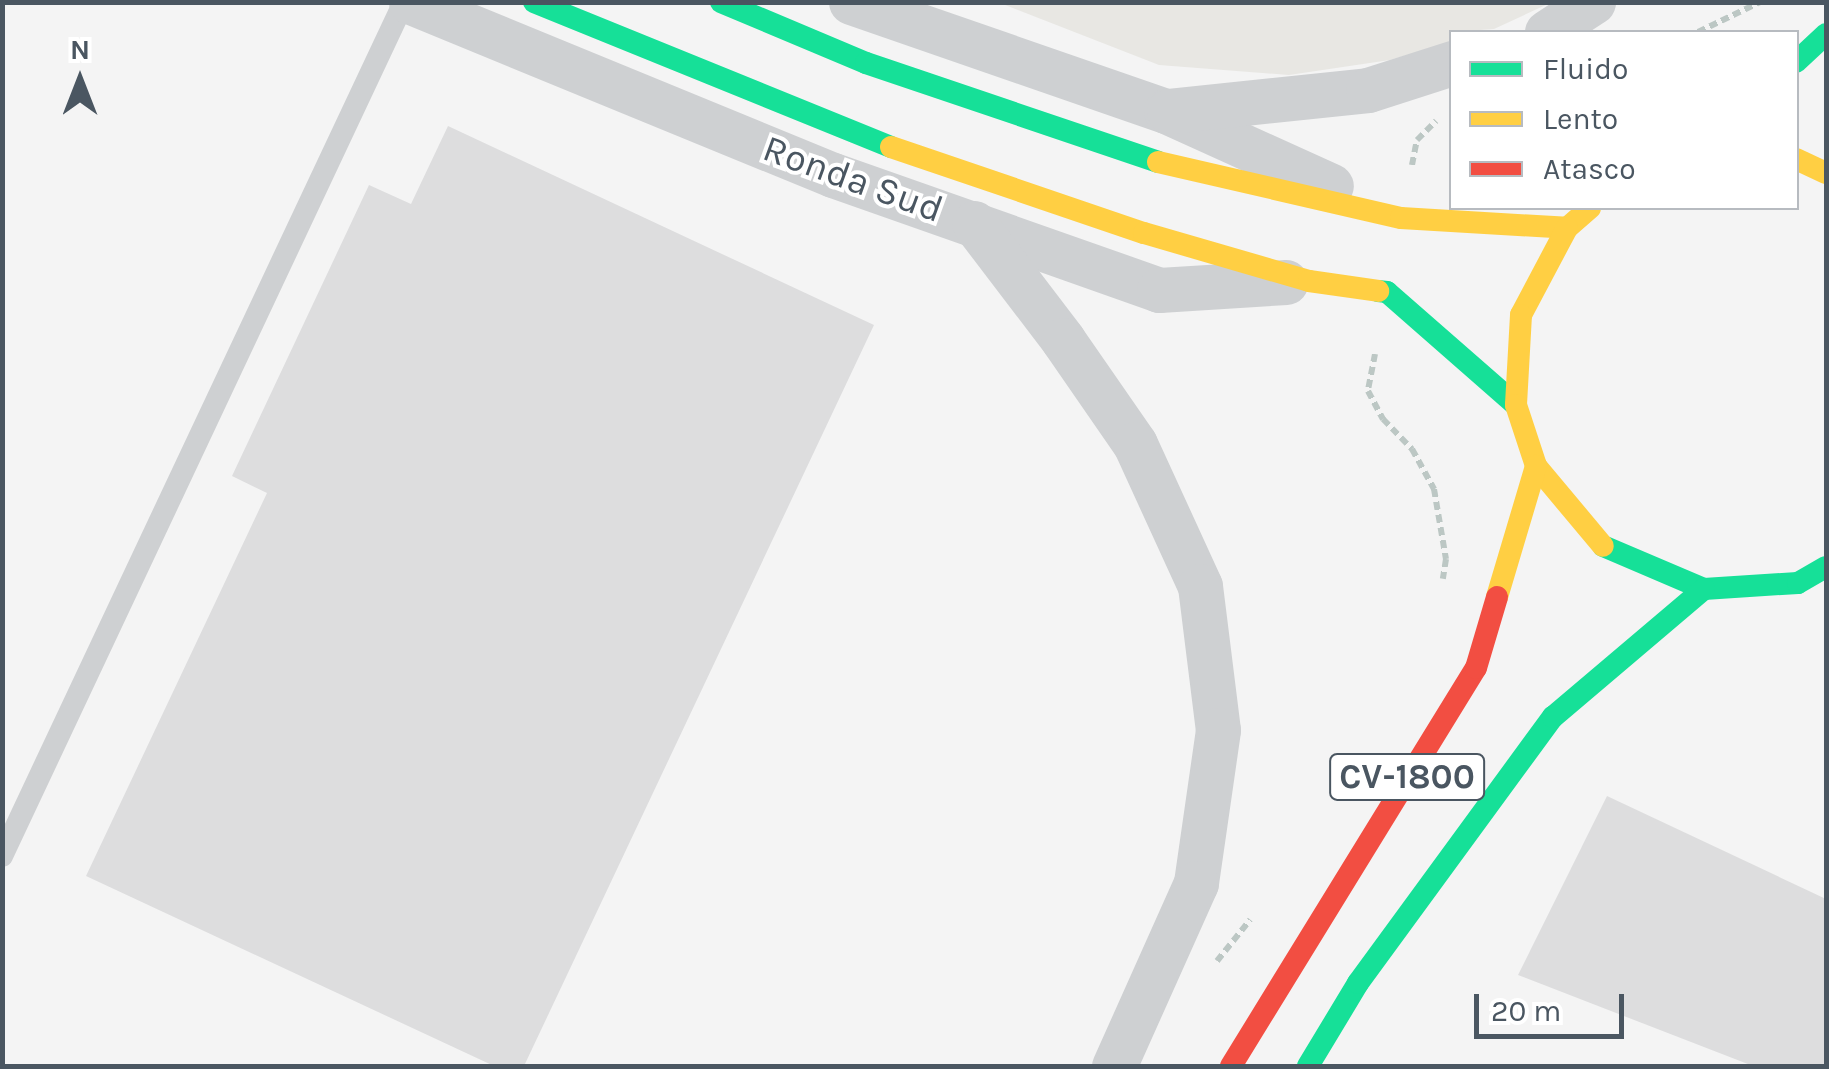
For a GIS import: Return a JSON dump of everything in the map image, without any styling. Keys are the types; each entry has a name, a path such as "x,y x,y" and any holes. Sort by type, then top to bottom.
{"main road":[{"name":"Ronda Sud","path":"534,2 843,130 1144,234 1309,281 1387,292"},
{"path":"721,2 866,63 1157,162 1401,218 1567,228"},
{"path":"1799,59 1826,34"},
{"path":"1799,160 1826,173"},
{"path":"1588,210 1567,228 1521,316 1516,405 1536,466 1600,545 1704,589 1817,583"},
{"path":"1387,292 1516,405"},
{"name":"CV-1800","path":"1231,1066 1307,936 1476,668 1536,466"},
{"name":"CV-1800","path":"1308,1066 1358,983 1553,717 1704,589"}],"street":[{"name":"Ronda Sud","path":"408,2 833,175 1159,290 1309,281"},
{"path":"851,2 1166,111 1401,218"},
{"path":"1550,30 1593,2"},
{"path":"1166,111 1368,90 1449,64"},
{"path":"974,224 1064,340 1136,444 1200,586 1218,730 1196,884 1114,1066"}],"lane":[{"path":"2,856 408,2"},
{"path":"1218,1066 1307,936"}],"path":[{"path":"1702,30 1760,2"},
{"path":"1401,218 1417,140 1448,108"},
{"path":"1387,292 1368,391 1382,419 1412,449 1434,490 1446,559 1442,595"},
{"path":"1210,970 1260,908"}],"shaded area":[{"path":"1000,3 1550,3 1494,29 1449,30 1449,43 1390,60 1289,75 1159,65"}],"building":[{"path":"448,126 874,325 524,1066 494,1066 86,876 267,493 232,476 369,185 411,204"},
{"path":"1607,796 1826,899 1826,1066 1753,1066 1518,975"}],"traffic: fast":[{"path":"534,2 891,147"},
{"path":"721,2 866,63 1158,162"},
{"path":"1799,59 1826,34"},
{"path":"1378,291 1387,292 1516,405"},
{"path":"1603,546 1704,589 1798,583 1826,567"},
{"path":"1308,1066 1358,983 1553,717 1704,589"}],"traffic: slow":[{"path":"891,147 1144,233 1309,281 1378,291"},
{"path":"1799,160 1826,173"},
{"path":"1158,162 1401,218 1567,228"},
{"path":"1588,210 1567,228 1521,315 1516,405 1536,466 1603,546"},
{"path":"1497,597 1536,466"}],"traffic: jam":[{"path":"1231,1066 1476,668 1497,597"}]}
